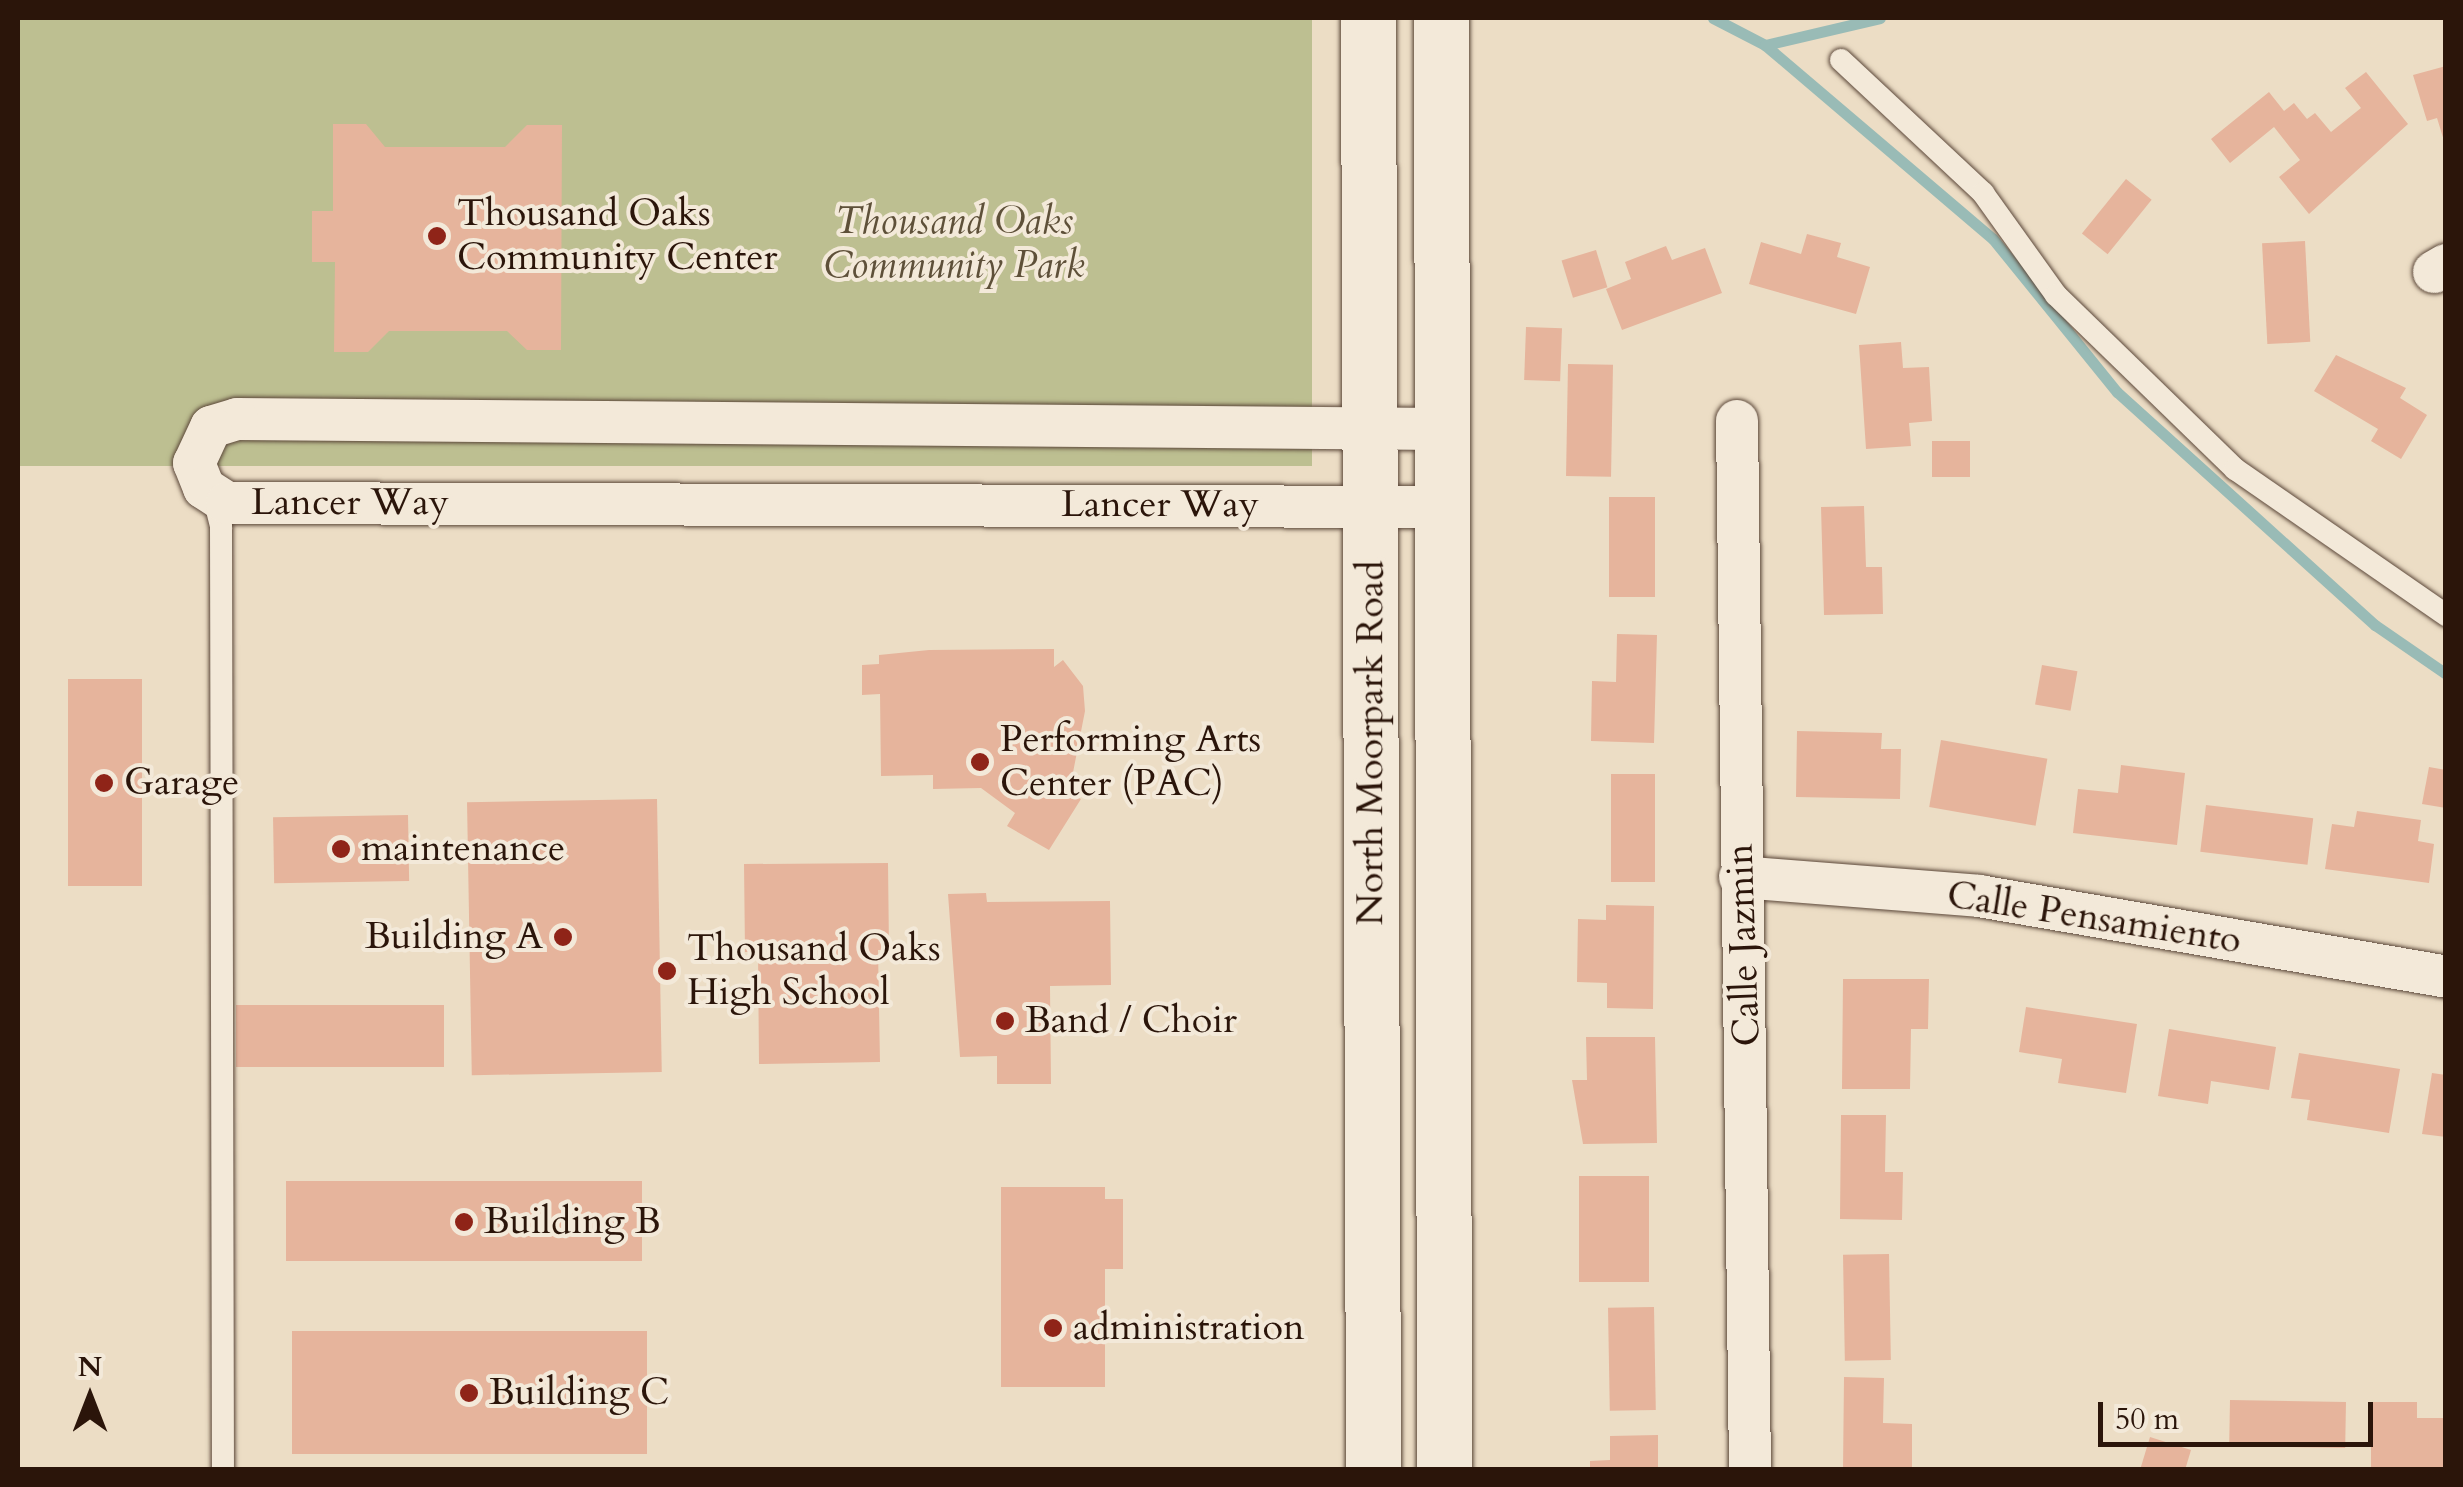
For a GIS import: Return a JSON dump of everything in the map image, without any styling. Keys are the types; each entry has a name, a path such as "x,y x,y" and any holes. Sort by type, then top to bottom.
{"main road":[{"name":"North Moorpark Road","path":"1368,18 1374,1470"},
{"name":"North Moorpark Road","path":"1441,18 1444,1470"}],"street":[{"name":"Lancer Way","path":"1442,429 237,420 212,427 196,449 197,477 214,498 1442,508"},
{"name":"Calle Jazmin","path":"1738,420 1740,877 1750,1470"},
{"name":"Calle Pensamiento","path":"1740,877 1979,896 2446,977"}],"lane":[{"path":"1840,60 1983,192 2056,295 2235,469 2446,615"},
{"path":"214,498 221,546 224,1470"}],"green space":[{"name":"Thousand Oaks Community Park","path":"18,18 1312,18 1312,466 18,466"}],"building":[{"path":"2446,66 2445,144 2437,118 2427,121 2413,75"},
{"path":"2366,72 2408,124 2309,214 2279,177 2300,160 2274,127 2230,163 2211,139 2269,92 2284,111 2294,103 2307,119 2315,113 2331,132 2361,108 2345,88"},
{"name":"Thousand Oaks Community Center","path":"333,124 366,124 385,147 505,147 527,125 562,125 561,350 527,350 507,331 389,331 368,352 334,352 335,262 312,262 312,211 333,211"},
{"path":"2126,179 2152,200 2108,254 2082,233"},
{"path":"1807,234 1841,243 1837,257 1870,267 1856,314 1749,284 1761,242 1801,254"},
{"path":"2305,241 2310,342 2267,344 2262,243"},
{"path":"1666,246 1672,260 1705,248 1722,293 1622,330 1606,289 1631,279 1625,262"},
{"path":"1596,250 1607,287 1573,298 1562,261"},
{"path":"1526,327 1562,328 1560,381 1524,380"},
{"path":"1901,342 1903,368 1929,367 1932,421 1909,423 1911,446 1866,449 1859,345"},
{"path":"2336,355 2406,388 2400,398 2427,415 2401,459 2371,441 2378,429 2314,391"},
{"path":"1568,364 1613,365 1611,477 1566,476"},
{"path":"1932,441 1970,441 1970,477 1932,477"},
{"path":"1609,497 1655,497 1655,597 1609,597"},
{"path":"1864,506 1866,567 1882,567 1883,614 1824,615 1821,507"},
{"path":"1617,634 1657,635 1654,743 1591,741 1592,681 1616,682"},
{"name":"Performing Arts Center (PAC)","path":"1054,649 1054,667 1063,660 1083,686 1085,711 1069,793 1081,799 1049,850 1007,826 1015,813 981,788 933,789 933,775 881,776 880,694 862,695 862,665 879,664 879,655 929,650"},
{"path":"2042,665 2077,671 2071,711 2035,704"},
{"name":"Garage","path":"68,679 142,679 142,886 68,886"},
{"path":"1797,731 1882,733 1881,749 1901,749 1900,799 1796,797"},
{"path":"1941,740 2047,759 2036,826 1929,807"},
{"path":"2121,765 2185,773 2177,845 2073,833 2078,789 2118,793"},
{"path":"2429,767 2446,770 2446,808 2422,804"},
{"path":"1611,774 1655,774 1655,882 1611,882"},
{"name":"Building A","path":"657,799 662,1072 472,1075 467,802"},
{"path":"2206,805 2313,818 2307,865 2200,852"},
{"path":"2357,811 2421,820 2418,841 2434,844 2429,883 2325,869 2332,824 2354,827"},
{"name":"maintenance","path":"408,815 409,881 274,883 273,817"},
{"path":"888,863 889,950 878,950 880,1062 759,1064 758,952 745,952 744,864"},
{"name":"Band / Choir","path":"986,893 987,902 1110,901 1111,985 1050,986 1051,1084 997,1084 997,1056 960,1057 948,894"},
{"path":"1606,905 1654,906 1653,1009 1607,1008 1607,983 1577,982 1578,919 1606,920"},
{"path":"1843,979 1929,979 1928,1029 1911,1029 1910,1089 1842,1089"},
{"name":"Building A","path":"236,1005 444,1005 444,1067 236,1067"},
{"path":"2026,1007 2137,1024 2126,1093 2058,1083 2062,1059 2019,1052"},
{"path":"2169,1029 2276,1047 2269,1090 2211,1081 2208,1104 2158,1096"},
{"path":"1586,1037 1655,1037 1657,1143 1583,1144 1572,1080 1587,1080"},
{"path":"2299,1053 2400,1069 2389,1133 2307,1120 2310,1100 2291,1098"},
{"path":"2432,1073 2446,1075 2446,1137 2422,1134"},
{"path":"1841,1115 1886,1115 1885,1172 1903,1172 1902,1220 1840,1219"},
{"path":"1579,1176 1649,1176 1649,1282 1579,1282"},
{"name":"Building B","path":"286,1181 642,1181 642,1261 286,1261"},
{"name":"administration","path":"1001,1187 1105,1187 1105,1199 1123,1199 1123,1269 1105,1269 1105,1387 1001,1387"},
{"path":"1889,1254 1891,1360 1845,1361 1843,1255"},
{"path":"1654,1307 1656,1410 1610,1411 1608,1308"},
{"name":"Building C","path":"292,1331 647,1331 647,1454 292,1454"},
{"path":"1844,1377 1884,1378 1883,1423 1912,1424 1912,1470 1843,1470"},
{"path":"2230,1400 2346,1402 2345,1448 2229,1446"},
{"path":"2371,1402 2417,1402 2417,1418 2446,1418 2446,1470 2371,1470"},
{"path":"1658,1435 1658,1470 1590,1470 1590,1461 1610,1460 1610,1436"},
{"path":"2150,1437 2191,1450 2185,1470 2140,1470"}],"waterway":[{"path":"1713,18 1765,45 1993,239 2117,392 2375,625 2446,674"},
{"path":"1765,45 1880,18"}],"place":[{"name":"Thousand Oaks Community Center","path":"437,236"},
{"name":"Performing Arts Center (PAC)","path":"980,762"},
{"name":"Garage","path":"104,783"},
{"name":"maintenance","path":"341,849"},
{"name":"Building A","path":"563,937"},
{"name":"Thousand Oaks High School","path":"667,971"},
{"name":"Band / Choir","path":"1005,1021"},
{"name":"Building B","path":"464,1222"},
{"name":"administration","path":"1053,1328"},
{"name":"Building C","path":"469,1393"}]}
